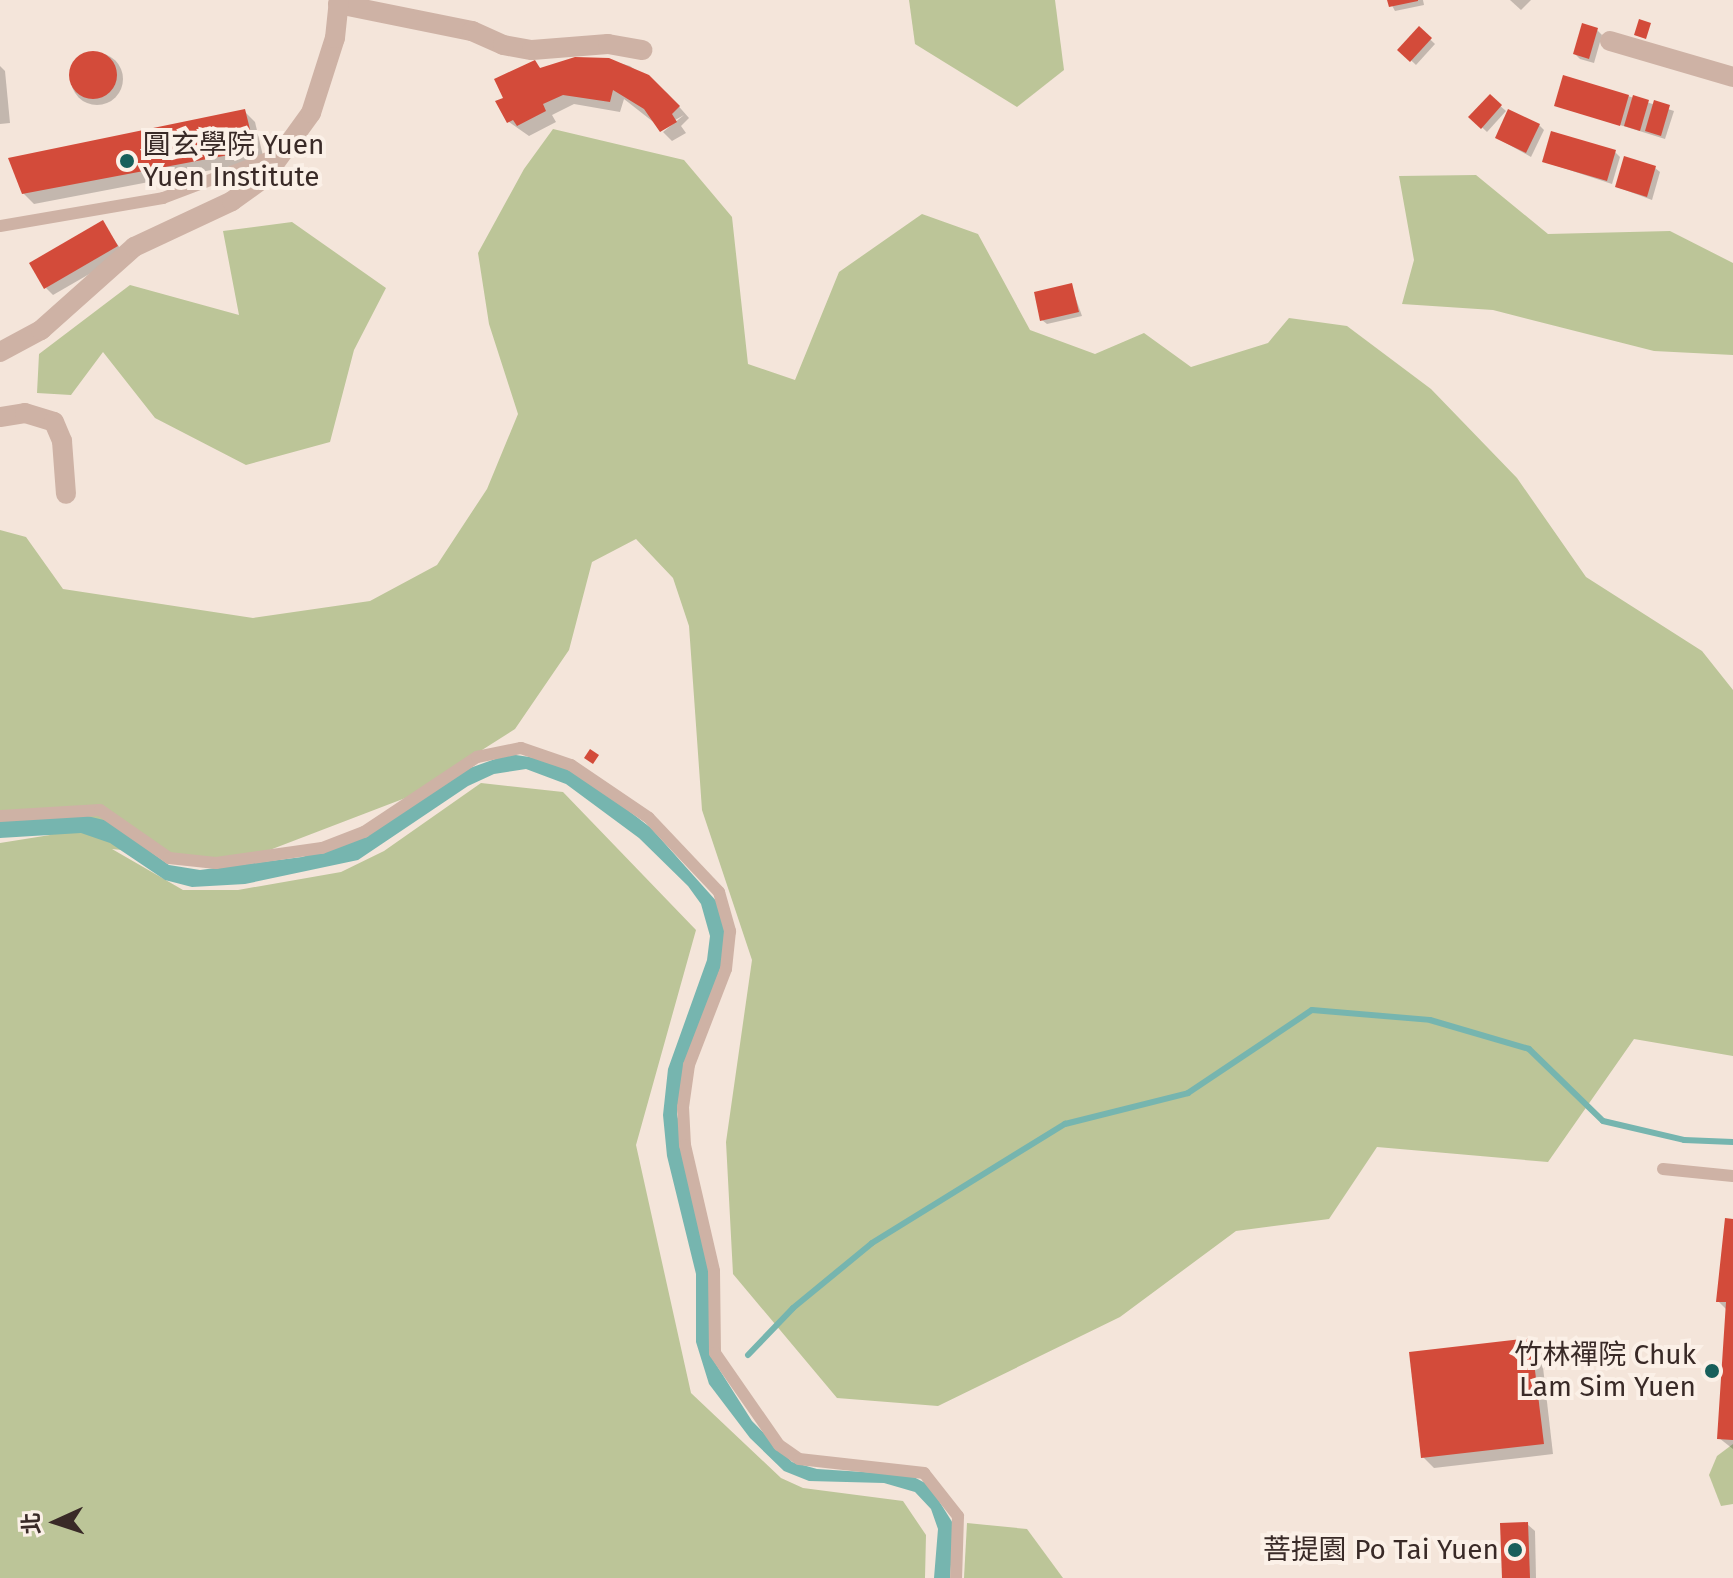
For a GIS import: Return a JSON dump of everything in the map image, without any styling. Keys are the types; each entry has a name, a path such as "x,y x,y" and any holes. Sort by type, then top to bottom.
{"street":[{"path":"0,352 41,330 134,247 253,186 289,150 311,113 326,72 339,2 472,31 503,45 532,50 608,44 642,50"},
{"path":"1610,41 1733,77"},
{"path":"0,417 25,413 54,422 62,441 66,494"}],"lane":[{"path":"0,226 163,198 289,150"},
{"path":"0,816 100,810 169,858 216,863 336,842 364,832 477,757 521,748 571,765 649,818 719,892 730,931 728,961 689,1065 683,1107 685,1145 714,1271 715,1353 779,1445 799,1459 924,1473 958,1516 956,1578"},
{"path":"1663,1169 1733,1176"}],"green space":[{"path":"909,0 1055,0 1064,70 1017,107 915,44"},
{"path":"553,129 684,160 732,217 748,364 795,380 839,272 922,214 978,234 1030,330 1095,354 1144,333 1191,367 1268,343 1289,318 1347,326 1431,389 1517,478 1586,577 1702,651 1733,690 1733,1056 1634,1039 1548,1162 1377,1147 1329,1219 1236,1231 1120,1317 938,1406 837,1398 733,1274 726,1142 752,960 702,810 689,626 673,578 636,539 592,562 569,650 515,729 408,797 238,862 112,849 183,890 238,890 341,872 384,851 481,783 563,792 696,930 636,1145 691,1393 781,1478 803,1488 903,1501 926,1535 925,1578 0,1578 0,843 50,835 0,824 0,530 26,537 63,589 253,618 370,601 437,565 487,489 518,414 489,324 478,253 524,169"},
{"path":"1476,175 1548,234 1670,231 1733,263 1733,355 1654,351 1493,310 1402,304 1414,260 1399,176"},
{"path":"292,222 386,288 354,350 330,442 246,465 155,418 103,352 71,395 37,393 39,354 130,285 239,315 223,231"},
{"path":"1733,1444 1733,1504 1721,1506 1709,1475 1717,1456"},
{"path":"967,1523 1027,1529 1063,1578 964,1578"}],"water":[{"path":"509,754 543,759 569,770 620,804 651,828 718,903 725,927 723,961 683,1070 677,1114 709,1271 712,1358 752,1421 792,1462 817,1469 910,1475 929,1485 954,1525 950,1578 934,1578 938,1529 931,1509 915,1492 884,1483 809,1481 784,1471 750,1438 709,1384 696,1342 696,1274 667,1156 663,1115 668,1069 707,960 710,936 701,904 688,886 639,838 566,784 526,769 494,774 468,786 358,860 245,884 192,887 165,880 110,843 81,833 0,838 0,821 83,815 108,821 169,865 200,870 302,857 359,839 470,768"}],"building":[{"path":"1387,0 1418,0 1418,1 1389,7"},
{"path":"1639,19 1651,23 1646,39 1634,35"},
{"path":"1582,23 1598,28 1589,59 1573,54"},
{"path":"1419,26 1432,38 1410,62 1397,50"},
{"path":"93,51 110,58 117,75 110,92 93,99 76,92 69,75 76,58"},
{"path":"575,57 609,58 649,75 680,106 672,114 677,122 660,132 644,109 613,90 610,102 563,95 543,104 546,111 517,126 513,120 507,123 495,101 503,98 494,79 535,60 540,68"},
{"path":"1563,75 1629,95 1620,126 1554,106"},
{"path":"1490,94 1502,105 1481,129 1468,117"},
{"path":"1633,95 1649,100 1640,131 1624,126"},
{"path":"1654,100 1670,105 1661,136 1645,131"},
{"path":"245,109 255,150 22,194 8,158"},
{"path":"1508,109 1540,124 1526,153 1495,138"},
{"path":"1551,131 1616,150 1607,181 1542,162"},
{"path":"1624,156 1656,166 1647,197 1615,187"},
{"path":"103,220 118,246 44,289 29,263"},
{"path":"1072,283 1079,312 1040,321 1034,292"},
{"path":"590,749 599,755 593,764 584,758"},
{"path":"1725,1218 1733,1219 1733,1440 1717,1439 1726,1302 1716,1302"},
{"path":"1531,1338 1544,1444 1421,1458 1409,1352"},
{"name":"菩提園 Po Tai Yuen","path":"1528,1522 1530,1578 1502,1578 1500,1523"}],"waterway":[{"path":"748,1355 793,1308 872,1243 1065,1124 1188,1093 1312,1010 1430,1020 1529,1049 1603,1121 1684,1140 1733,1142"}],"place":[{"name":"圓玄學院 Yuen Yuen Institute","path":"127,161"},
{"name":"竹林禪院 Chuk Lam Sim Yuen","path":"1712,1371"},
{"name":"菩提園 Po Tai Yuen","path":"1515,1550"}]}
